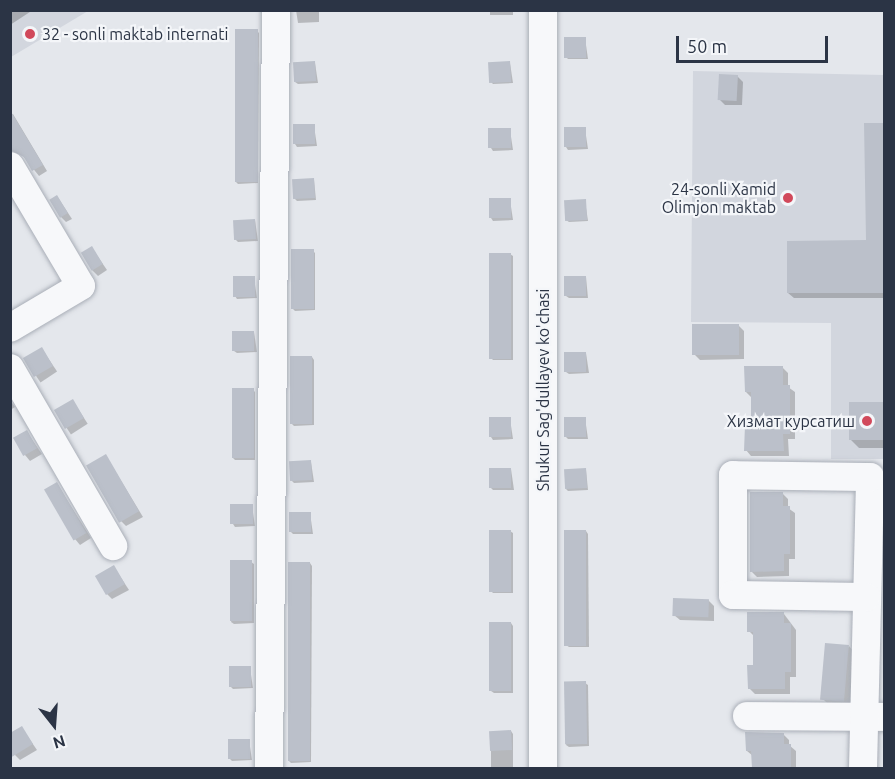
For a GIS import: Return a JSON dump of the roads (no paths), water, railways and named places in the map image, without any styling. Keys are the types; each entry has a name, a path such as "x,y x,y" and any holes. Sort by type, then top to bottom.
{"street":[{"path":"269,768 276,10"},
{"name":"Shukur Sag'dullayev ko'chasi","path":"543,10 543,768"},
{"path":"10,166 81,286 10,328"},
{"path":"10,368 113,546"},
{"path":"863,768 874,717 866,597 870,477 733,475 734,595 866,597"},
{"path":"747,716 874,717"}],"place":[{"name":"32 - sonli maktab internati","path":"30,34"},
{"name":"24-sonli Xamid Olimjon maktab","path":"788,198"},
{"name":"Хизмат курсатиш","path":"867,421"}]}
